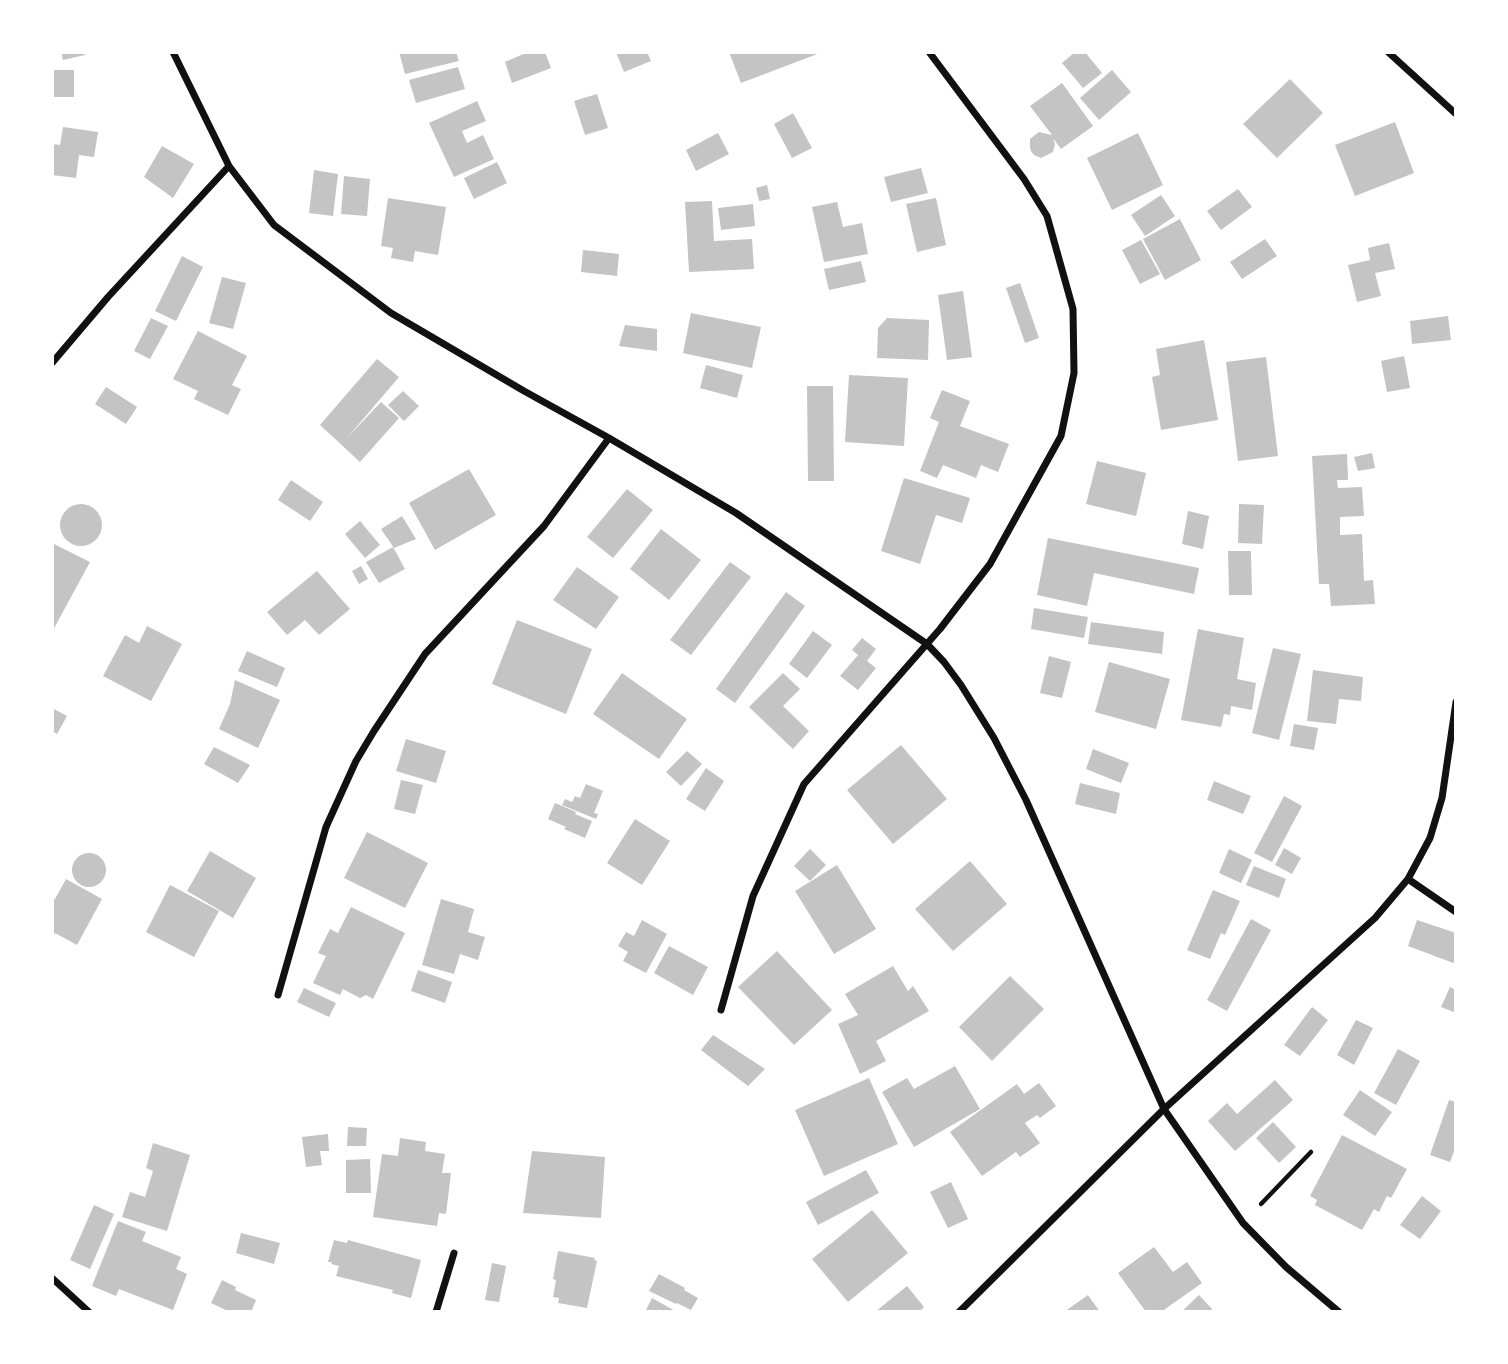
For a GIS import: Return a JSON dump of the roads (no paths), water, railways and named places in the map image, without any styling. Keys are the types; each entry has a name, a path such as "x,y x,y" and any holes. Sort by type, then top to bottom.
{"street":[{"path":"173,52 229,166 274,225 391,313 736,513 927,644 944,662 994,738 1026,800 1164,1109 1243,1223 1286,1267 1339,1311"},
{"path":"721,1010 753,896 804,784 927,644 990,564 1061,436 1074,373 1073,309 1046,216 1024,180 929,52"},
{"path":"1388,52 1455,114"},
{"path":"52,363 108,297 229,166"},
{"path":"278,995 326,827 356,761 425,654 544,526 610,438"},
{"path":"960,1311 1164,1109 1375,918 1408,879 1430,838 1443,798 1455,702"},
{"path":"1408,879 1455,912"},
{"path":"436,1311 454,1252"},
{"path":"52,1278 89,1311"}]}
